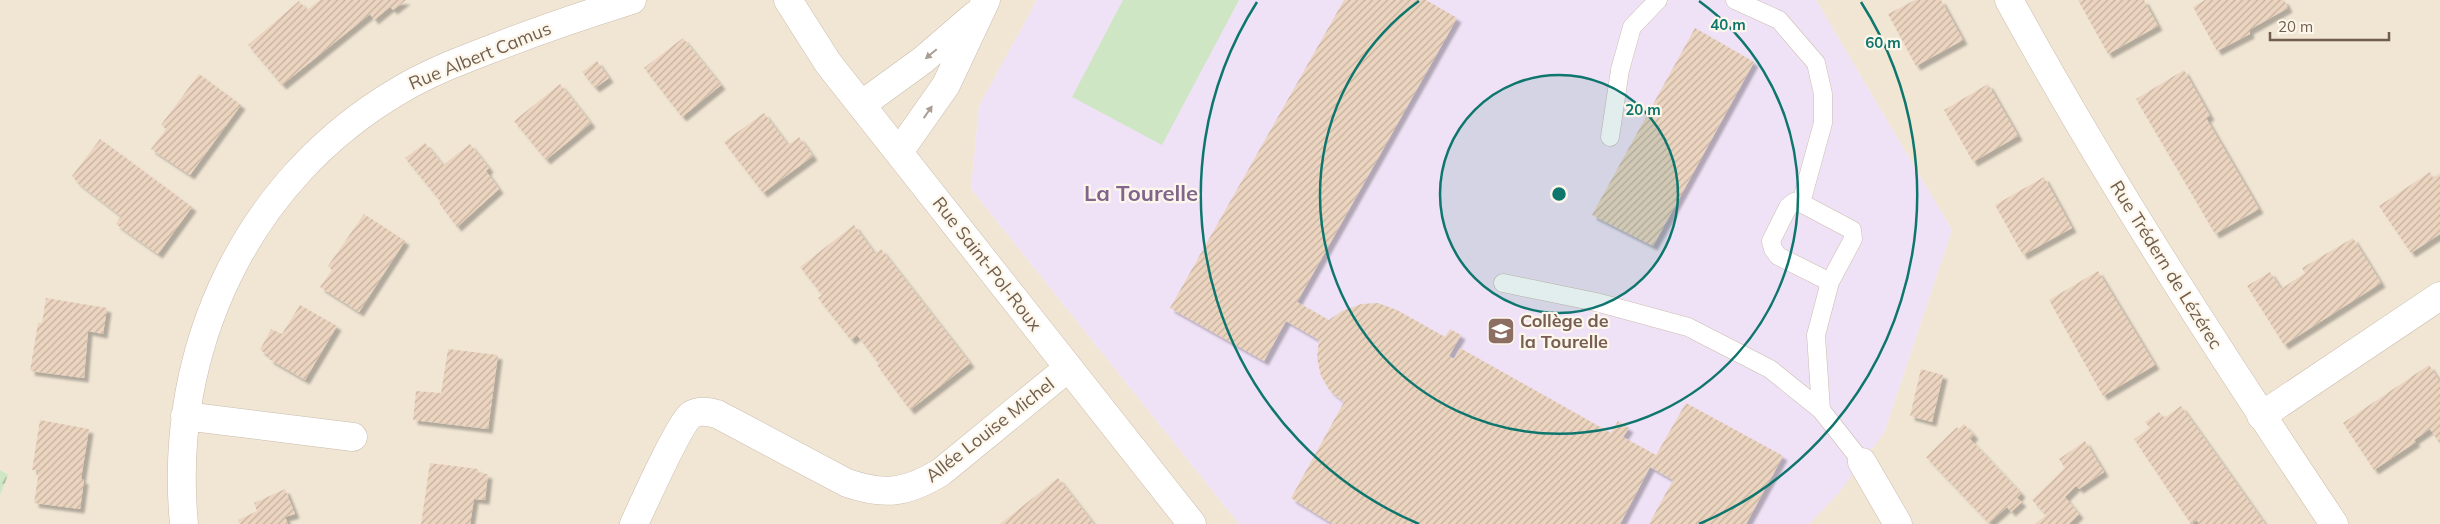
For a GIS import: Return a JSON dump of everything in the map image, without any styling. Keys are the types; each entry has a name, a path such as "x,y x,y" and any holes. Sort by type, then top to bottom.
{"street":[{"name":"Rue Albert Camus","path":"184,524 181,456 185,416 194,368 218,293 256,224 276,197 322,147 358,118 400,90 423,78 577,17 632,0"},
{"name":"Rue Saint-Pol-Roux","path":"788,0 808,35 861,105 1192,524"},
{"name":"Rue Trédern de Lézérec","path":"2009,0 2110,177 2261,416 2334,524"},
{"path":"861,105 923,60 983,5"},
{"path":"899,152 946,85 983,5"},
{"path":"2261,416 2440,296"},
{"name":"Allée Louise Michel","path":"634,524 679,431 689,417 696,413 717,414 847,483 866,490 901,491 919,486 941,472 1068,368"},
{"path":"185,416 353,437"},
{"path":"1862,462 1898,524"}],"lane":[{"path":"1610,137 1620,70 1632,27 1658,0"},
{"path":"1735,0 1779,20 1816,63 1824,94 1823,123 1802,203"},
{"path":"1821,410 1816,335 1830,282 1854,239 1852,230 1802,203 1794,202 1788,207 1771,241 1772,249 1778,256 1830,282"},
{"path":"1503,283 1596,302 1688,327 1770,369 1821,410 1862,462"}],"shaded area":[{"path":"0,0 1037,0 979,106 971,189 1239,524 0,524"},
{"name":"Collège de la Tourelle","path":"1037,0 1816,0 1952,230 1884,433 1838,494 1809,524 1239,524 971,189 979,106"},
{"path":"1816,0 2440,0 2440,524 1809,524 1838,493 1884,433 1952,230"}],"green space":[{"path":"1123,0 1239,0 1162,145 1072,97"},
{"path":"0,470 8,475 0,495"}],"building":[{"path":"320,0 406,0 393,10 390,7 374,20 370,14 282,85 248,45 299,1 307,10"},
{"path":"1344,0 1426,0 1457,18 1297,302 1329,320 1342,311 1361,304 1378,303 1397,310 1445,337 1450,329 1461,335 1449,356 1454,359 1460,348 1611,433 1618,421 1629,428 1623,437 1656,455 1686,403 1783,456 1746,524 1649,524 1673,480 1650,467 1620,524 1333,524 1291,498 1344,402 1330,391 1321,376 1317,358 1319,340 1286,321 1264,361 1170,308"},
{"path":"1915,0 1941,0 1963,40 1916,66 1888,14"},
{"path":"2078,0 2144,0 2158,26 2108,54"},
{"path":"2205,0 2284,0 2288,8 2249,30 2250,34 2217,51 2193,7"},
{"path":"1695,28 1754,62 1653,246 1592,215"},
{"path":"683,38 721,85 682,117 644,68"},
{"path":"597,61 609,78 595,88 582,72"},
{"path":"2184,70 2210,116 2206,118 2259,209 2215,234 2136,99"},
{"path":"199,74 241,105 190,175 151,149 166,129 161,125"},
{"path":"560,84 591,123 546,160 514,121"},
{"path":"1988,84 2018,136 1973,162 1944,110"},
{"path":"764,113 788,145 799,137 813,156 763,193 724,142"},
{"path":"100,139 192,207 158,254 116,224 121,216 78,183 72,176"},
{"path":"425,143 443,165 470,144 489,168 486,171 499,189 457,227 439,203 441,202 405,158"},
{"path":"2430,172 2433,178 2440,173 2440,234 2411,253 2379,206"},
{"path":"2044,177 2072,228 2023,255 1995,205"},
{"path":"364,214 405,241 359,312 320,287 332,270 328,266"},
{"path":"854,225 875,254 881,249 970,363 910,410 857,335 851,340 818,298 822,295 800,267"},
{"path":"2353,238 2381,283 2284,345 2247,286 2270,272 2281,289 2305,273 2302,268"},
{"path":"2098,271 2155,365 2103,396 2049,300"},
{"path":"46,298 107,308 103,334 88,331 84,378 30,371 38,323 42,323"},
{"path":"300,305 337,326 305,380 269,359 270,356 260,350 271,329 282,334"},
{"path":"448,349 498,355 488,429 413,420 416,391 441,393"},
{"path":"2429,365 2440,382 2440,444 2430,429 2414,440 2416,442 2374,470 2343,423"},
{"path":"1921,369 1943,375 1932,422 1910,416"},
{"path":"2181,406 2265,524 2199,524 2197,520 2191,524 2134,439 2150,428 2145,422 2159,412 2164,418"},
{"path":"40,420 89,429 81,479 84,480 80,509 34,503 39,470 32,470"},
{"path":"1964,424 1974,435 1970,439 2021,493 2017,498 2022,502 2011,512 2007,507 1989,523 1926,457 1957,427 1958,429"},
{"path":"2085,441 2104,472 2079,489 2076,486 2065,497 2079,514 2069,524 2035,524 2046,515 2032,500 2065,468 2059,459"},
{"path":"430,463 478,469 478,473 488,474 485,500 474,499 470,524 421,524"},
{"path":"1058,478 1094,524 1000,524"},
{"path":"285,489 295,514 285,517 288,524 240,524 238,520 257,511 254,503"}],"place":[{"name":"Collège de la Tourelle","path":"1501,331"}],"district":[{"name":"La Tourelle","path":"1141,193"}]}
